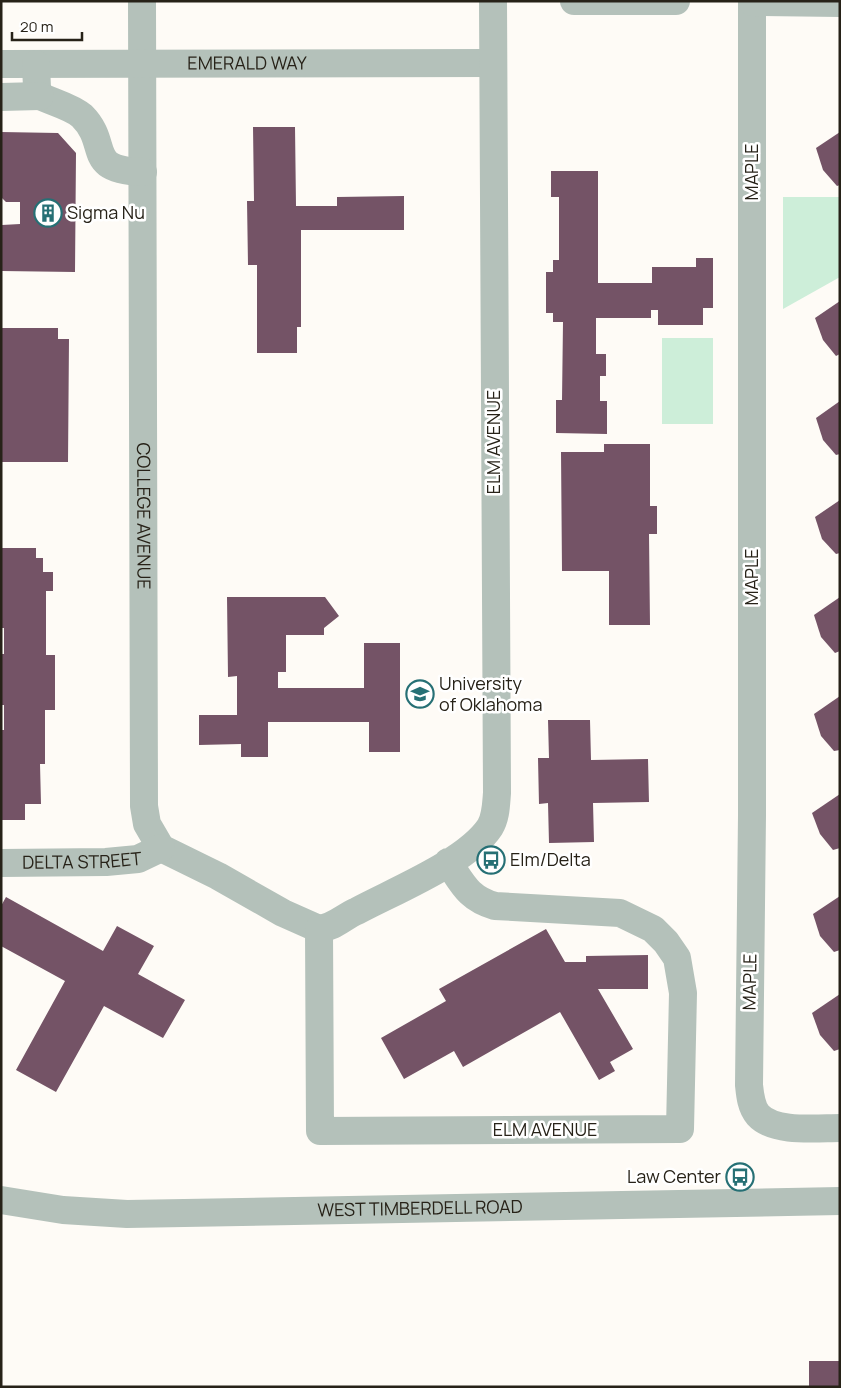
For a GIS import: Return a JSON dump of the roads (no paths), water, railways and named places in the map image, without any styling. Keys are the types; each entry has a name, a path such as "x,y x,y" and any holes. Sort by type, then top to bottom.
{"street":[{"name":"COLLEGE AVENUE","path":"142,1 144,806 147,824 161,848"},
{"name":"ELM AVENUE","path":"448,862 472,896 482,902 495,906 620,913 653,929 666,942 677,958 683,993 680,1129 320,1131 319,929 331,927 350,914 463,854 489,828 495,817 497,793 493,1"},
{"path":"574,1 676,1"},
{"path":"752,2 840,3"},
{"name":"MAPLE","path":"752,2 752,815 749,1085 752,1104 757,1114 765,1120 791,1128 840,1128"},
{"name":"EMERALD WAY","path":"1,64 493,63"},
{"path":"18,97 37,88 36,64"},
{"path":"18,97 80,114 89,124 103,157 111,168 121,171 142,172"},
{"path":"161,848 218,876 282,913 319,929"},
{"name":"DELTA STREET","path":"1,863 106,862 138,859 161,848"},
{"name":"WEST TIMBERDELL ROAD","path":"1,1200 63,1210 127,1214 840,1201"}],"place":[{"name":"Sigma Nu","path":"48,213"},
{"name":"University of Oklahoma","path":"420,694"},
{"name":"Elm/Delta","path":"491,860"},
{"name":"Law Center","path":"740,1177"}]}
